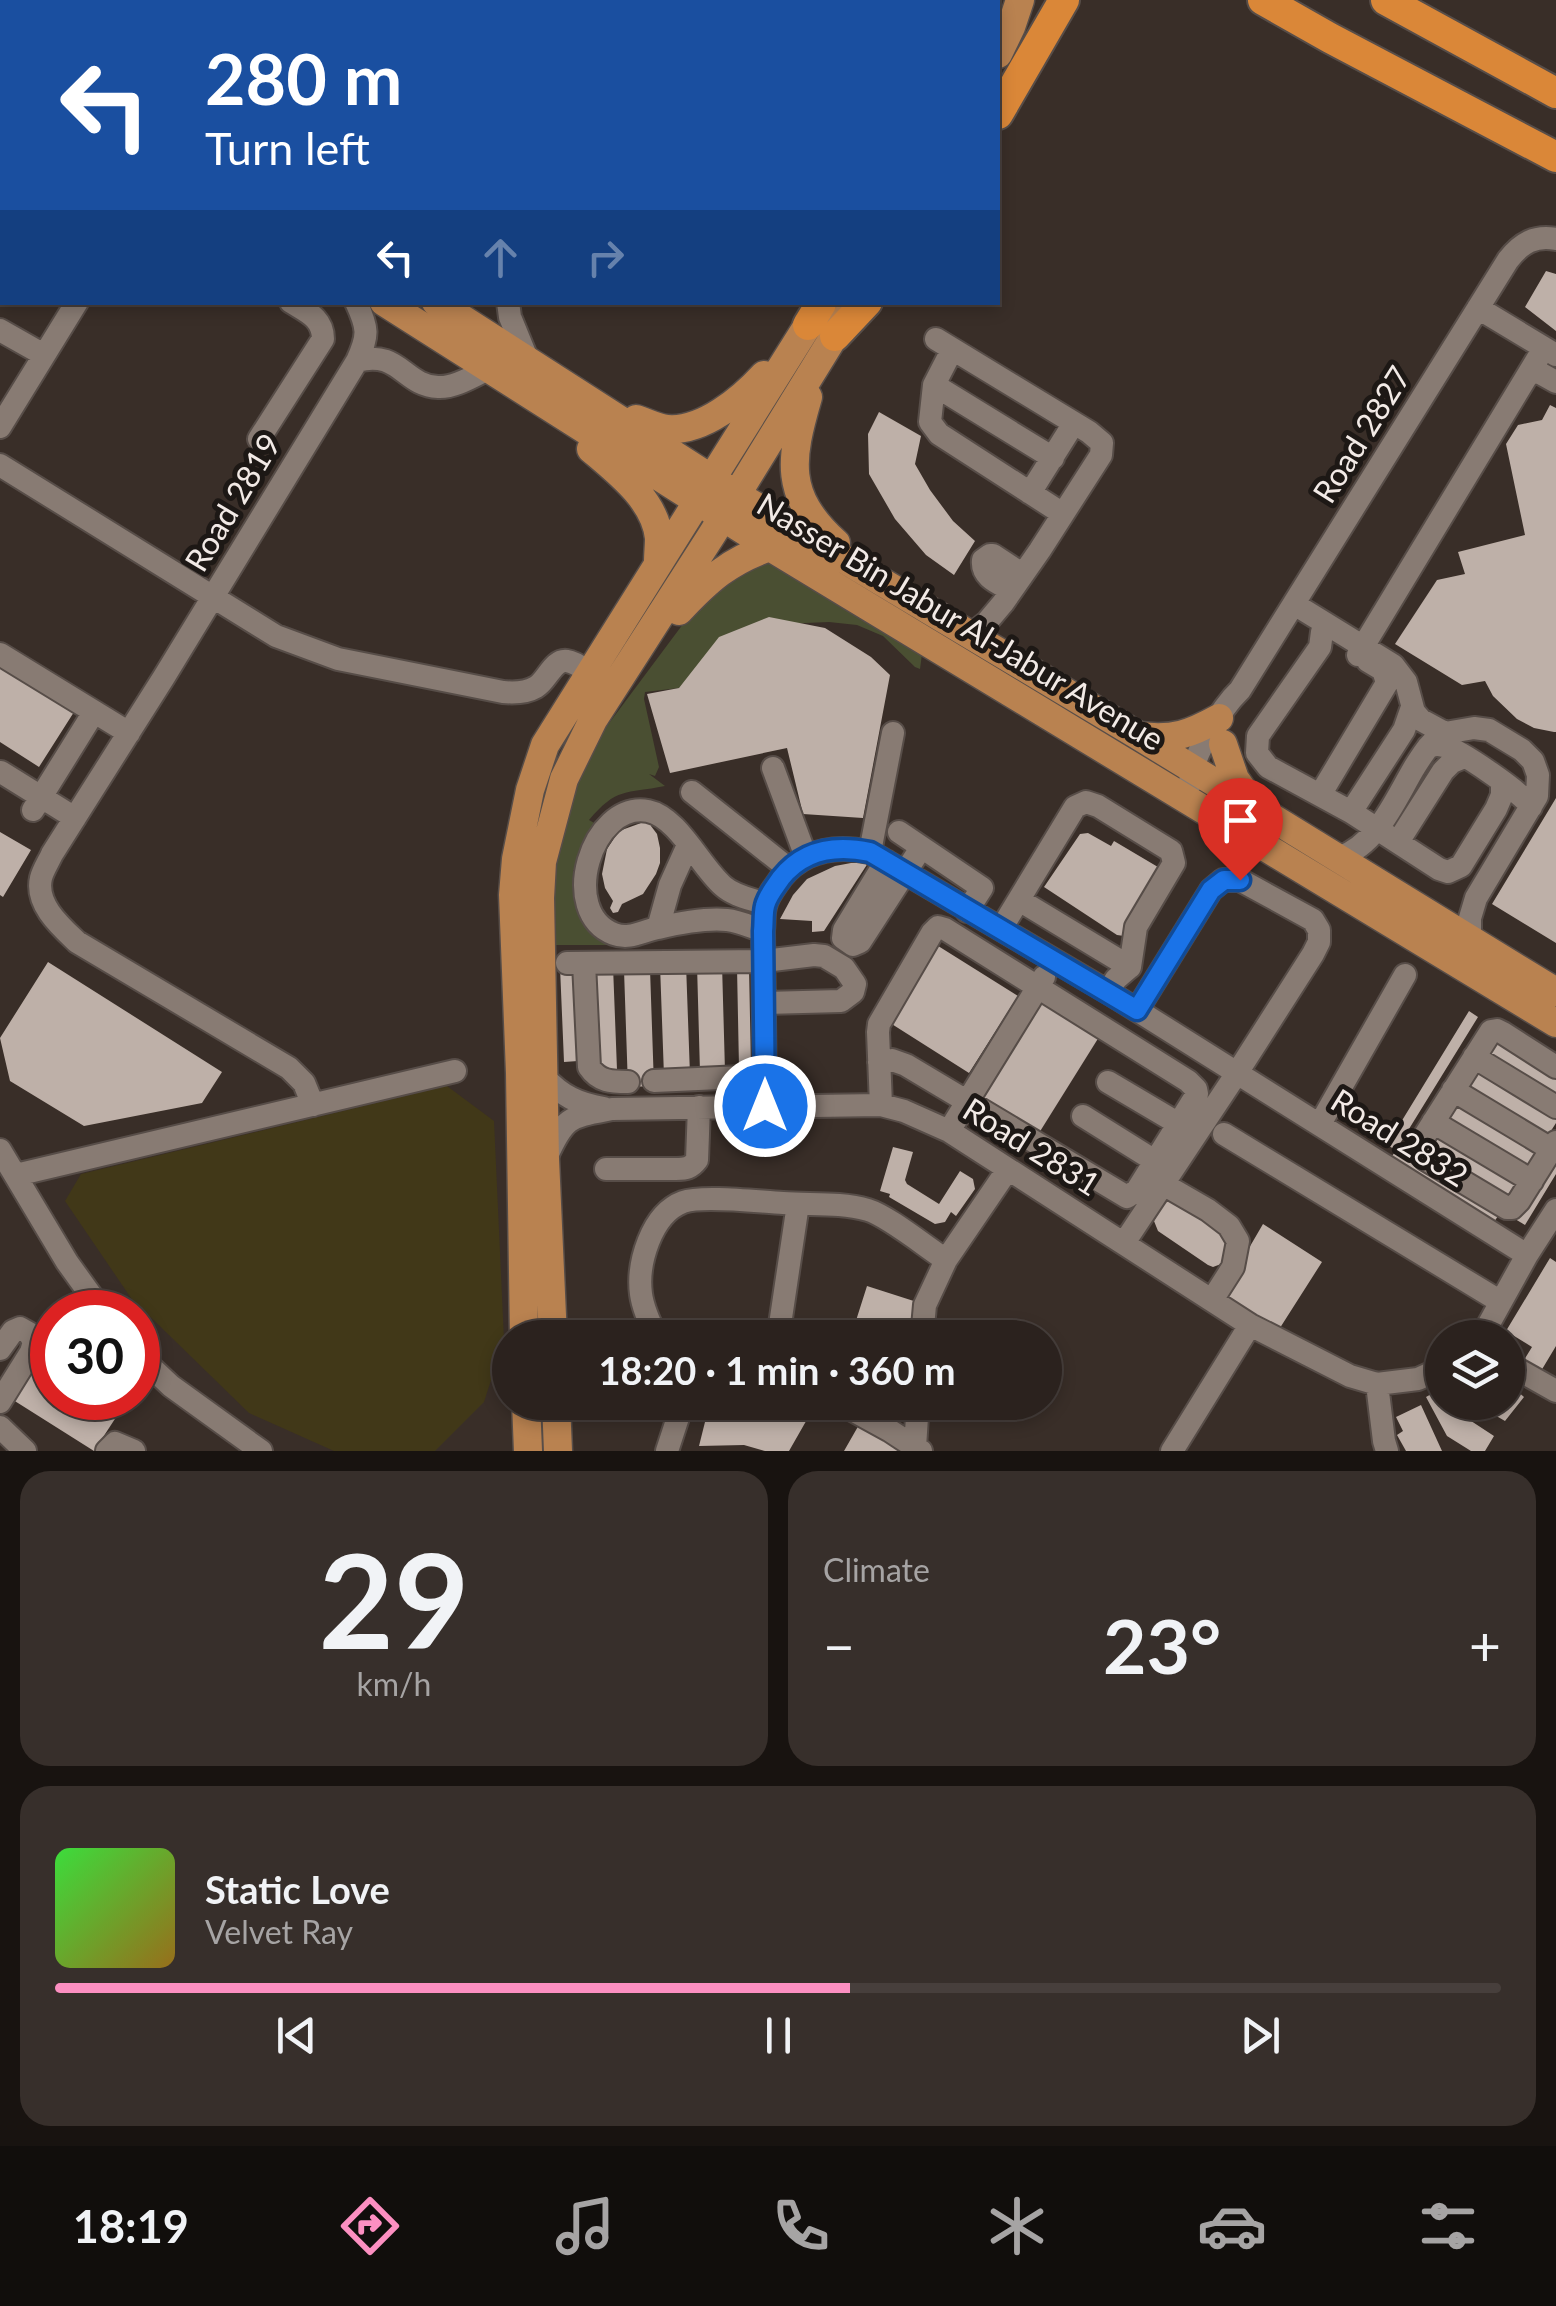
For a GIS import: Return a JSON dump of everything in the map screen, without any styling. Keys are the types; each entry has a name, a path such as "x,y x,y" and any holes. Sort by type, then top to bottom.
{"highway":[{"path":"1000,110 1064,0"},
{"path":"1240,0 1330,38"},
{"path":"1262,0 1556,157"},
{"path":"1386,0 1556,93"},
{"path":"1401,0 1484,54"},
{"path":"822,321 860,305"}],"main road":[{"path":"1000,49 1019,3"},
{"name":"Nasser Bin Jabur Al-Jabur Avenue","path":"389,305 531,395 730,506 895,590 1139,736 1190,785 1258,809 1556,992"},
{"name":"Nasser Bin Jabur Al-Jabur Avenue","path":"441,305 595,402 704,489"},
{"path":"595,402 667,429 693,426 744,396 822,321 849,305"},
{"path":"822,321 817,366 794,448 797,488 808,512 832,540 895,590"},
{"path":"524,1320 513,895 530,790 545,746 658,562 704,489 822,321"},
{"path":"552,1320 540,898 542,862 564,779 594,720 817,366"},
{"path":"531,395 616,470 647,505 658,536 658,562"},
{"name":"Nasser Bin Jabur Al-Jabur Avenue","path":"730,506 770,547 1190,785 1556,1024"},
{"path":"636,656 712,577 739,559 770,547"},
{"path":"1139,736 1175,737 1221,731 1235,779 1258,809"},
{"path":"527,1420 528,1451"}],"street":[{"name":"Road 2827","path":"1190,785 1238,710 1240,690 1508,260 1520,246 1536,239 1556,239"},
{"path":"0,427 75,305"},
{"path":"259,439 323,339 319,321 295,305"},
{"name":"Road 2819","path":"313,1105 304,1082 289,1068 77,942 58,925 40,893 41,878 52,854 357,361 366,336 357,305"},
{"path":"508,305 528,361"},
{"path":"1361,650 1529,373 1550,352 1478,308"},
{"path":"0,330 44,355"},
{"path":"981,641 987,622 1040,550 1064,514 1101,456 1102,444 944,344 930,422 939,434 1064,514"},
{"path":"357,361 380,358 422,382 439,387 490,368"},
{"path":"309,362 343,383"},
{"path":"1529,373 1538,372 1556,382"},
{"path":"934,385 1053,458"},
{"path":"287,397 320,420"},
{"path":"1030,493 1074,423"},
{"path":"0,465 276,636 317,652 512,693 537,687 556,664 564,661 590,673"},
{"path":"981,641 998,626 1040,550"},
{"path":"1291,608 1322,632 1393,665 1408,689 1412,707 1436,740 1524,796 1531,808"},
{"path":"1291,608 1361,650 1383,670 1387,683 1320,795"},
{"path":"1322,632 1320,647 1262,728 1257,753 1268,767 1351,812 1443,871 1458,870 1496,809 1502,782"},
{"path":"0,654 129,734"},
{"path":"1351,812 1404,730 1412,707"},
{"path":"37,804 94,712"},
{"path":"1339,858 1361,847 1377,829 1436,740 1474,728 1489,730 1528,754 1537,768 1538,796 1476,898 1470,918 1470,940"},
{"path":"888,862 893,732"},
{"path":"1398,842 1443,771 1464,757"},
{"path":"774,768 797,863"},
{"path":"0,772 37,804 76,818"},
{"path":"692,792 797,863"},
{"path":"1001,929 1075,807 1086,802 1170,850 1174,856 1174,863 1136,927 1118,982 1019,900"},
{"path":"652,812 742,882 766,912 714,904 631,936 618,936 596,920 588,902 584,882 587,862 606,828 628,813 652,812"},
{"path":"899,832 982,888 967,911"},
{"path":"667,920 670,885 698,848"},
{"path":"765,1106 766,912 797,863 827,849 849,848 888,862 922,848"},
{"name":"Road 2832","path":"888,862 1053,961 1118,982 1137,1010 1527,1255"},
{"path":"880,1062 902,1063 1127,1197 1159,1173 1237,1073 1313,954 1319,930 1313,920 1240,880 1224,880 1211,890 1137,1010"},
{"path":"882,1105 878,1032 881,1017 932,933 938,927 946,929 1196,1089 1124,1242"},
{"path":"617,1109 620,1082 598,1077 590,1067 576,964 764,961 814,954 844,968 855,984 853,992 840,1000 765,1003"},
{"path":"949,1131 1053,961"},
{"path":"1320,1124 1405,974"},
{"path":"1453,1090 1555,1148 1516,1206 1508,1208 1420,1154 1420,1143 1487,1035 1497,1030 1556,1066"},
{"path":"1155,1061 1174,1033"},
{"path":"1474,1057 1556,1107"},
{"path":"16,1176 455,1071"},
{"name":"Road 2831","path":"544,1076 570,1098 617,1109 882,1105 904,1111 949,1131 1250,1325 1350,1376 1377,1384"},
{"path":"654,1081 742,1076"},
{"path":"1108,1082 1179,1124"},
{"path":"606,1169 676,1170 693,1165 698,1160 699,1107"},
{"name":"Road 2831","path":"545,1159 559,1131 570,1120 617,1109"},
{"path":"1082,1116 1228,1226 1238,1241 1233,1267 1212,1300"},
{"path":"1433,1122 1532,1181"},
{"path":"1224,1134 1500,1302"},
{"path":"0,1150 87,1290"},
{"path":"924,1320 925,1306 946,1260 1008,1168"},
{"path":"1068,1207 1087,1174"},
{"path":"649,1320 641,1293 645,1244 660,1220 682,1202 832,1203 871,1211 946,1260"},
{"path":"781,1320 798,1204"},
{"path":"1490,1320 1555,1214"},
{"path":"1172,1451 1250,1325"},
{"path":"0,1349 20,1328 34,1342 0,1402"},
{"path":"1525,1374 1556,1391"},
{"path":"160,1376 226,1441 261,1451"},
{"path":"1387,1451 1377,1384 1425,1376"},
{"path":"667,1451 677,1420"},
{"path":"871,1420 918,1449"},
{"path":"889,1430 902,1420"},
{"path":"917,1420 918,1449"},
{"path":"0,1426 25,1451"},
{"path":"557,1427 576,1451"},
{"path":"107,1451 115,1443 134,1451"}],"green space":[{"path":"775,563 922,654 920,669 883,636 857,625 782,624 679,688 645,692 659,767 655,776 649,774 665,786 622,794 599,809 589,820 603,828 585,870 573,870 580,912 607,945 549,945 558,831 598,738 683,624 712,593 757,564"}],"sand":[{"path":"447,1086 494,1121 503,1320 492,1320 492,1377 484,1402 435,1451 334,1451 249,1413 160,1326 160,1290 126,1290 65,1201 81,1174"}],"building":[{"path":"1546,271 1556,274 1556,331 1525,307"},
{"path":"1550,405 1556,408 1556,732 1534,728 1517,719 1493,696 1485,681 1462,685 1395,644 1437,580 1465,574 1458,552 1525,535 1506,444 1518,425 1542,420"},
{"path":"879,412 921,436 915,464 953,521 975,541 954,575 926,555 895,519 869,474 868,434"},
{"path":"769,617 825,628 871,657 890,675 863,818 803,814 787,748 670,773 647,694 679,688 719,637"},
{"path":"0,666 74,712 39,767 0,742"},
{"path":"1556,798 1556,943 1492,904"},
{"path":"644,818 652,823 657,834 660,863 643,894 613,913 613,901 602,874 607,849 619,831 641,823"},
{"path":"0,832 31,850 3,897 0,895"},
{"path":"1088,833 1111,846 1114,841 1163,870 1124,936 1044,887 1080,834"},
{"path":"851,863 868,863 824,931 812,932 812,921 780,919 807,879"},
{"path":"935,944 1018,996 969,1073 887,1021"},
{"path":"48,962 222,1072 202,1103 84,1126 10,1081 0,1038"},
{"path":"686,964 690,1075 664,1076 660,965"},
{"path":"722,964 725,1071 700,1072 697,965"},
{"path":"574,966 578,1061 564,1062 560,967"},
{"path":"613,966 617,1070 593,1071 589,967"},
{"path":"737,967 749,967 751,1068 739,1068"},
{"path":"650,969 654,1086 628,1087 624,970"},
{"path":"1042,1002 1099,1037 1034,1141 977,1105"},
{"path":"1469,1011 1478,1017 1396,1150 1387,1145"},
{"path":"1496,1034 1556,1073 1556,1098 1484,1052"},
{"path":"1475,1064 1556,1115 1556,1123 1547,1137 1463,1084"},
{"path":"1453,1097 1539,1151 1528,1169 1442,1115"},
{"path":"1437,1130 1521,1183 1510,1202 1425,1149"},
{"path":"893,1147 913,1152 907,1184 939,1204 960,1171 973,1179 975,1189 956,1216 951,1212 945,1222 935,1224 880,1191"},
{"path":"1395,1152 1498,1216 1492,1225 1389,1160"},
{"path":"1551,1160 1556,1162 1556,1174 1525,1225 1515,1219"},
{"path":"1171,1201 1230,1236 1229,1249 1221,1264 1208,1265 1158,1231 1154,1221 1163,1203"},
{"path":"1263,1224 1322,1262 1278,1331 1221,1296"},
{"path":"1550,1258 1556,1262 1556,1346 1541,1371 1525,1361 1532,1347 1525,1343 1525,1320 1513,1320"},
{"path":"867,1286 920,1303 915,1320 856,1320"},
{"path":"30,1367 30,1411 10,1398"},
{"path":"1421,1405 1442,1451 1406,1451 1397,1435 1403,1431 1396,1417"},
{"path":"45,1420 114,1420 94,1451"},
{"path":"706,1420 807,1420 789,1451 765,1451 744,1445 699,1446"},
{"path":"1438,1420 1470,1420 1494,1436 1485,1451 1471,1451 1447,1436"},
{"path":"860,1423 907,1451 844,1451"}],"route":[{"path":"765,1106 765,904 788,869 806,857 827,849 870,852 1137,1010 1211,890 1224,880 1240,880"}]}
